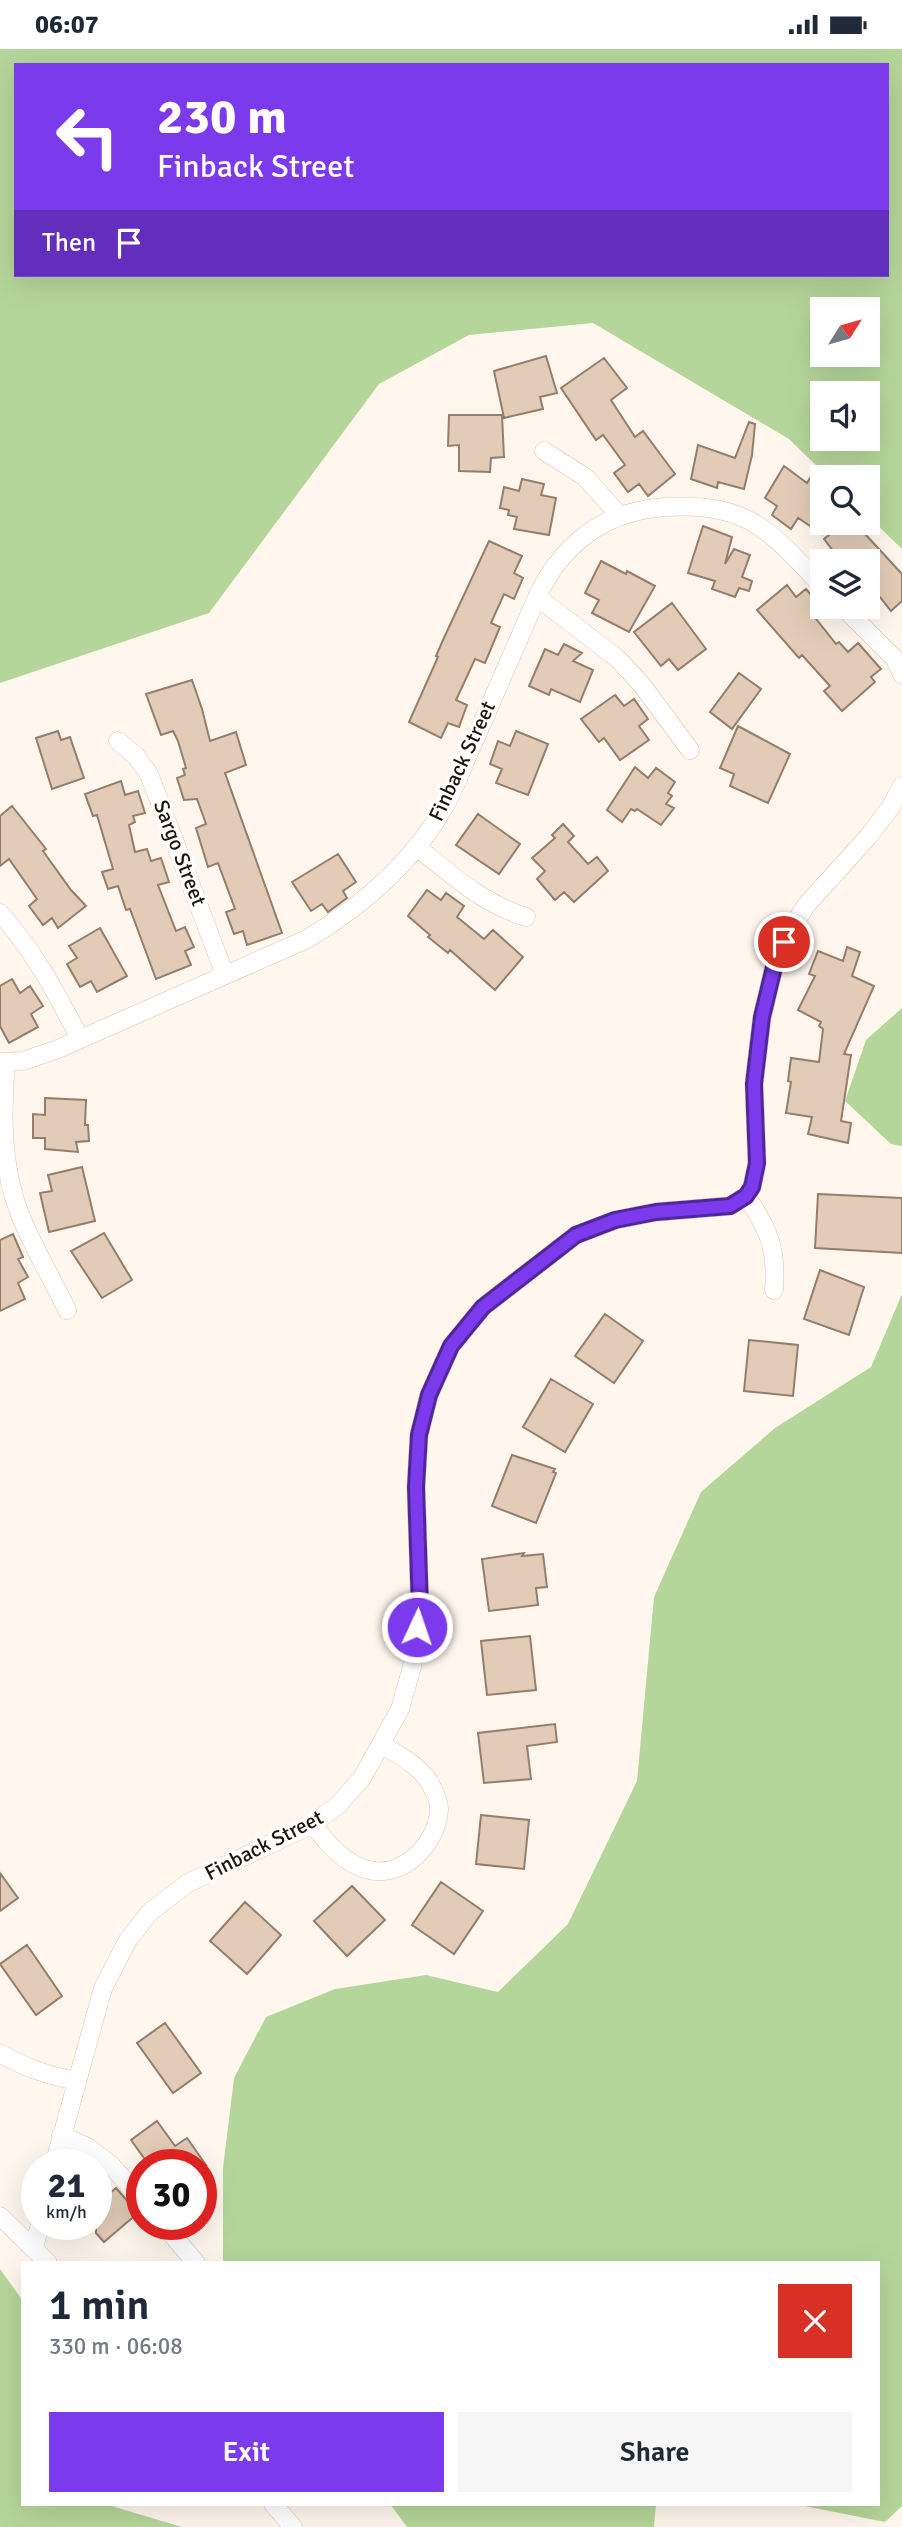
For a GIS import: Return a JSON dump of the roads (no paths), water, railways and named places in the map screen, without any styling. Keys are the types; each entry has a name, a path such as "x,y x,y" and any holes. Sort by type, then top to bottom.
{"street":[{"path":"544,451 585,477 619,515"},
{"name":"Finback Street","path":"3,1062 23,1061 80,1039 307,939 346,916 386,881 417,847 447,803 537,597 560,560 589,532 619,515 642,509 689,506 719,508 751,519 787,548 810,573"},
{"path":"537,597 617,659 642,685 690,750"},
{"path":"855,619 895,659 902,674"},
{"name":"Sargo Street","path":"118,741 136,757 153,783 225,975"},
{"path":"774,1290 775,1269 770,1238 763,1220 746,1196 752,1187 757,1163 754,1084 762,1017 776,959 801,914 835,871 868,837 890,808 902,786"},
{"path":"417,847 482,898 502,909 526,917"},
{"path":"0,913 36,959 80,1039"},
{"path":"3,1062 5,1140 9,1175 19,1212 68,1310"},
{"name":"Finback Street","path":"58,2149 103,1988 128,1940 149,1912 188,1883 313,1824 338,1805 362,1778 400,1709 412,1667 420,1608 416,1487 419,1435 429,1395 451,1346 483,1307 576,1235 615,1220 656,1212 730,1206 746,1196"},
{"path":"313,1824 325,1842 346,1859 366,1870 385,1871 407,1864 424,1849 435,1829 440,1807 430,1782 412,1764 382,1744"},
{"path":"0,2053 18,2064 76,2081"},
{"path":"61,2135 87,2147 111,2165 126,2182"},
{"path":"0,2216 46,2261"},
{"path":"34,2248 36,2240"},
{"path":"177,2240 194,2261"},
{"path":"275,2506 293,2527"}]}
